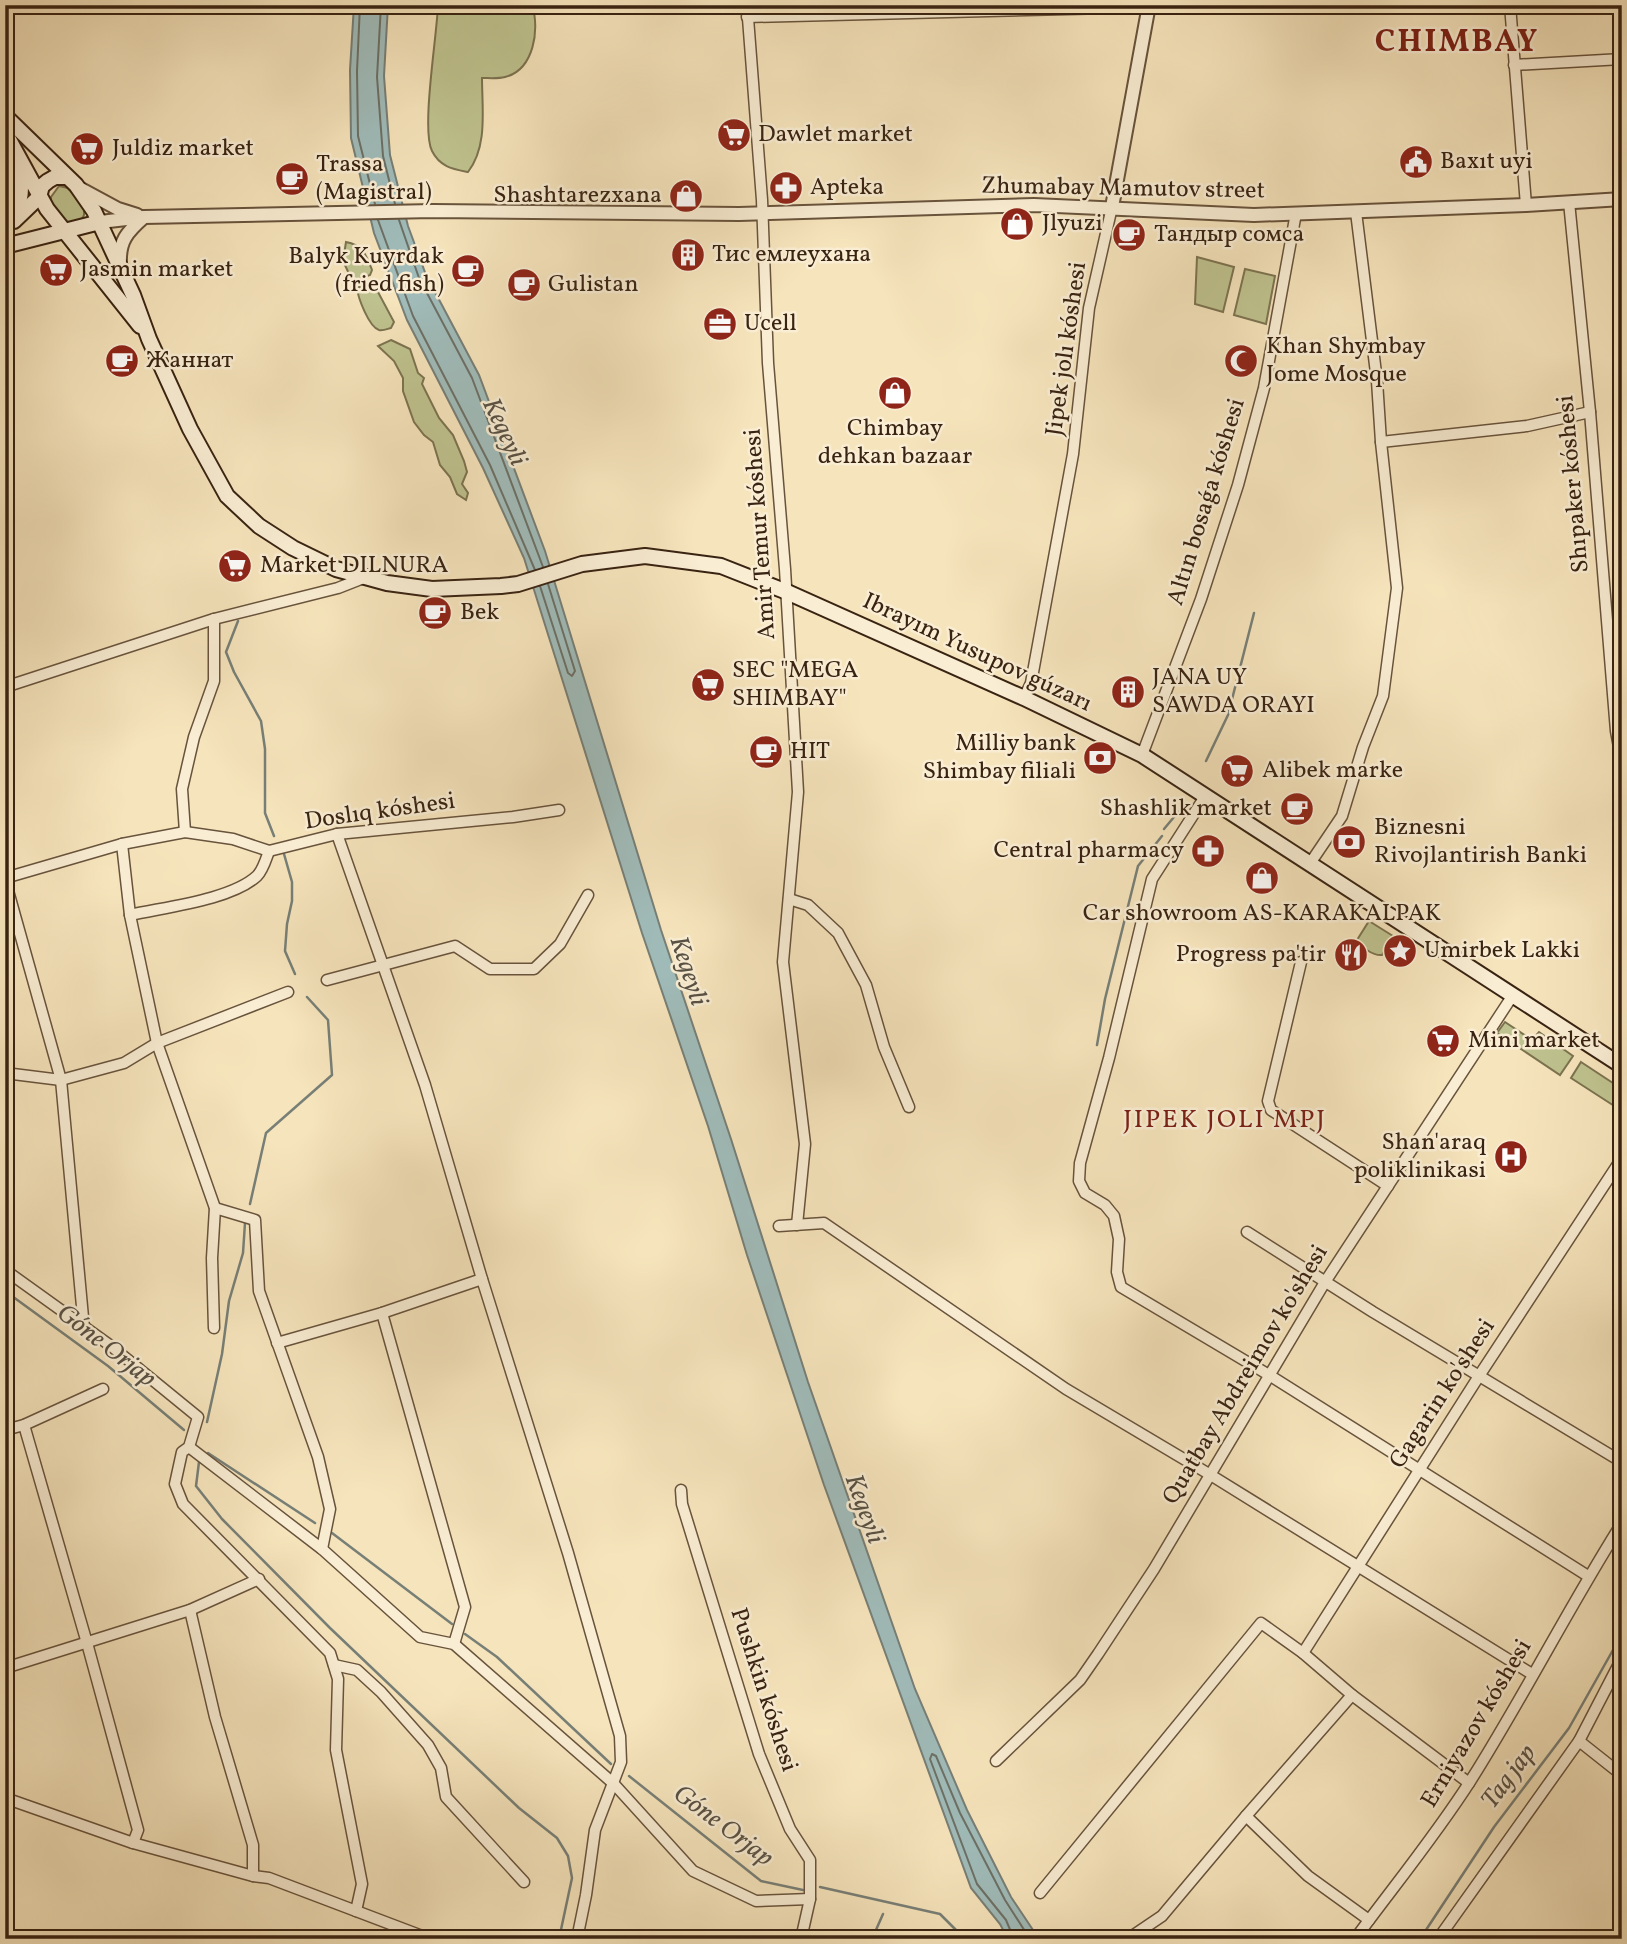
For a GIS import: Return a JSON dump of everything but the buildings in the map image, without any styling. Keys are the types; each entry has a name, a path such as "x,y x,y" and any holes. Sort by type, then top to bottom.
{"main road":[{"path":"5,116 71,181 100,222 149,338"},
{"path":"5,132 39,197 149,338"},
{"path":"5,229 21,197 22,181 14,148"},
{"path":"5,229 39,197 42,186 48,181 55,177 71,181"},
{"path":"5,246 100,222"},
{"name":"Ibrayım Yusupov gúzarı","path":"149,338 198,446 227,496 259,526 293,548 336,569 387,583 432,589 518,584 564,569 622,558 660,557 721,566 787,592 1024,698 1142,755 1622,1066"}],"street":[{"name":"Amir Temur kóshesi","path":"747,5 762,214 768,363 787,592 798,792 783,962 805,1144 797,1225"},
{"path":"1510,5 1526,205"},
{"path":"747,17 1149,6"},
{"name":"Jipek jolı kóshesi","path":"1024,698 1031,683 1073,454 1089,308 1112,207 1149,6"},
{"path":"1514,65 1622,59"},
{"path":"71,181 118,209 144,217 122,239 119,249 120,266"},
{"name":"Zhumabay Mamutov street","path":"100,222 144,217 433,211 762,214 1034,205 1254,215 1622,199"},
{"name":"Shıpaker kóshesi","path":"1569,202 1590,412 1616,731 1622,763"},
{"path":"1311,862 1342,816 1363,747 1383,696 1397,588 1377,381 1356,212"},
{"name":"Altın bosaǵa kóshesi","path":"1142,755 1201,599 1238,485 1264,388 1296,213"},
{"path":"1381,442 1527,426 1590,412"},
{"path":"5,687 214,619 338,588 366,577"},
{"path":"185,832 182,789 194,737 214,681 214,619"},
{"path":"1206,795 1152,878 1109,1058 1080,1163 1079,1181 1085,1193 1105,1205 1114,1216 1119,1239 1117,1272 1121,1287 1269,1375 1588,1576"},
{"name":"Doslıq kóshesi","path":"269,851 337,834 559,810"},
{"path":"84,1328 61,1080 5,879 122,844 185,832 233,839 269,851 260,874 242,887 205,899 130,915"},
{"path":"337,834 425,1085 482,1279 568,1553 620,1736 621,1762 595,1830 577,1939"},
{"path":"122,844 130,915 157,1043 215,1208 212,1258 214,1328"},
{"path":"327,980 455,946 491,968 534,970 560,944 588,895"},
{"path":"789,899 808,905 838,933 866,985 884,1047 909,1107"},
{"path":"1301,962 1268,1101 1271,1110 1388,1186"},
{"path":"5,1073 61,1080 124,1063 157,1043 288,992"},
{"name":"Quatbay Abdreimov ko'shesi","path":"996,1761 1080,1680 1154,1569 1325,1282 1513,995"},
{"name":"Gagarin ko'shesi","path":"1303,1653 1479,1376 1622,1158"},
{"path":"215,1208 255,1220 259,1291 318,1457 330,1509 322,1549"},
{"path":"779,1226 824,1223 1066,1389 1532,1674"},
{"path":"1247,1232 1622,1462"},
{"path":"5,1270 111,1346 198,1417 190,1447 182,1452 175,1484 183,1504 330,1653 338,1679 336,1750 362,1884 356,1912"},
{"path":"277,1343 382,1313 482,1279"},
{"path":"382,1313 465,1607 454,1644"},
{"path":"5,1430 24,1425 103,1389"},
{"path":"24,1425 138,1830 133,1843"},
{"path":"190,1447 322,1549 420,1637 454,1644 614,1784 693,1871 756,1901 810,1899"},
{"name":"Pushkin kóshesi","path":"681,1490 682,1504 759,1754 790,1829 810,1860 810,1899 801,1939"},
{"name":"Erniyazov kóshesi","path":"1355,1939 1436,1832 1469,1783 1622,1522"},
{"path":"5,1668 190,1610 258,1579"},
{"path":"190,1610 215,1717 253,1845 253,1876"},
{"path":"1040,1893 1261,1623 1469,1783"},
{"path":"1438,1939 1579,1741 1622,1658"},
{"path":"334,1665 357,1670 381,1692 428,1745 441,1768 446,1797 524,1882"},
{"path":"1128,1939 1162,1916 1352,1695"},
{"path":"1579,1741 1622,1775"},
{"path":"5,1798 133,1843 269,1878 430,1939"},
{"path":"1246,1816 1308,1876 1369,1920"}],"green space":[{"path":"438,5 532,5 534,15 535,36 523,66 505,77 482,78 481,139 479,151 468,172 439,161 429,140 429,103"},
{"path":"59,186 68,188 84,207 81,221 67,224 51,203 51,197"},
{"path":"346,242 363,251 372,270 370,275 357,280 351,278 343,261"},
{"path":"1197,257 1234,267 1223,312 1195,304"},
{"path":"1245,269 1275,276 1266,324 1234,315"},
{"path":"362,286 378,292 394,322 391,328 379,330 371,324 358,293 357,288"},
{"path":"391,340 410,349 418,373 424,378 422,384 439,418 453,435 467,472 462,484 468,493 466,500 457,494 450,477 440,465 433,442 414,422 403,391 403,378 394,361 378,346"},
{"path":"1369,921 1393,936 1382,955 1368,950 1357,940"},
{"path":"1505,1022 1532,1040 1539,1032 1573,1056 1560,1075 1497,1033"},
{"path":"1581,1062 1622,1089 1622,1111 1571,1078"}],"water":[{"path":"354,5 388,5 384,76 390,155 408,226 426,275 479,375 545,551 661,930 808,1382 915,1689 967,1810 1011,1897 1039,1939 1008,1939 1000,1924 971,1888 824,1485 747,1255 708,1126 642,933 524,558 483,468 407,320 374,233 351,138 350,70"}],"waterway":[{"path":"1206,761 1228,715 1254,613"},
{"path":"238,621 226,652 261,721 265,749 265,813 274,836"},
{"path":"1164,829 1179,811"},
{"path":"1097,1045 1105,999 1138,866 1162,836"},
{"path":"284,854 292,882 285,951 295,974"},
{"path":"250,1204 266,1133 332,1075 328,1020 307,997"},
{"path":"207,1422 222,1354 229,1301 243,1253 245,1223"},
{"name":"Góne Orjap","path":"5,1291 108,1366 184,1430"},
{"name":"Góne Orjap","path":"208,1453 315,1523"},
{"path":"199,1462 196,1486 222,1519 330,1628 519,1808 557,1838 568,1856 572,1878 559,1939"},
{"name":"Góne Orjap","path":"332,1533 452,1624"},
{"name":"Góne Orjap","path":"465,1634 497,1657 611,1764"},
{"name":"Tag jap","path":"1420,1939 1494,1827 1569,1728 1622,1634"},
{"name":"Góne Orjap","path":"629,1776 761,1881 803,1890"},
{"name":"Góne Orjap","path":"820,1887 940,1914 965,1939"},
{"path":"872,1939 883,1914"}],"place":[{"name":"Dawlet market","path":"734,135"},
{"name":"Juldiz market","path":"87,149"},
{"name":"Baxıt uyi","path":"1416,162"},
{"name":"Trassa (Magistral)","path":"292,179"},
{"name":"Apteka","path":"786,188"},
{"name":"Shashtarezxana","path":"686,196"},
{"name":"Jlyuzi","path":"1017,224"},
{"name":"Тандыр сомса","path":"1129,235"},
{"name":"Тис емлеухана","path":"688,255"},
{"name":"Jasmin market","path":"56,270"},
{"name":"Balyk Kuyrdak (fried fish)","path":"468,271"},
{"name":"Gulistan","path":"524,285"},
{"name":"Ucell","path":"720,324"},
{"name":"Жаннат","path":"122,361"},
{"name":"Khan Shymbay Jome Mosque","path":"1241,361"},
{"name":"Chimbay dehkan bazaar","path":"895,393"},
{"name":"Market DILNURA","path":"235,566"},
{"name":"Bek","path":"435,613"},
{"name":"SEC \"MEGA SHIMBAY\"","path":"708,685"},
{"name":"JANA UY SAWDA ORAYI","path":"1128,692"},
{"name":"HIT","path":"766,752"},
{"name":"Milliy bank Shimbay filiali","path":"1100,758"},
{"name":"Alibek marke","path":"1237,771"},
{"name":"Shashlik market","path":"1297,809"},
{"name":"Biznesni Rivojlantirish Banki","path":"1349,842"},
{"name":"Central pharmacy","path":"1208,851"},
{"name":"Car showroom AS-KARAKALPAK","path":"1262,878"},
{"name":"Umirbek Lakki","path":"1400,951"},
{"name":"Progress pa'tir","path":"1351,955"},
{"name":"Mini market","path":"1443,1041"},
{"name":"Shan'araq poliklinikasi","path":"1511,1157"}],"district":[{"name":"CHIMBAY","path":"1457,43"},
{"name":"JIPEK JOLI MPJ","path":"1225,1120"}],"water label":[{"name":"Kegeyli","path":"504,432"},
{"name":"Kegeyli","path":"688,971"},
{"name":"Kegeyli","path":"864,1509"}]}
